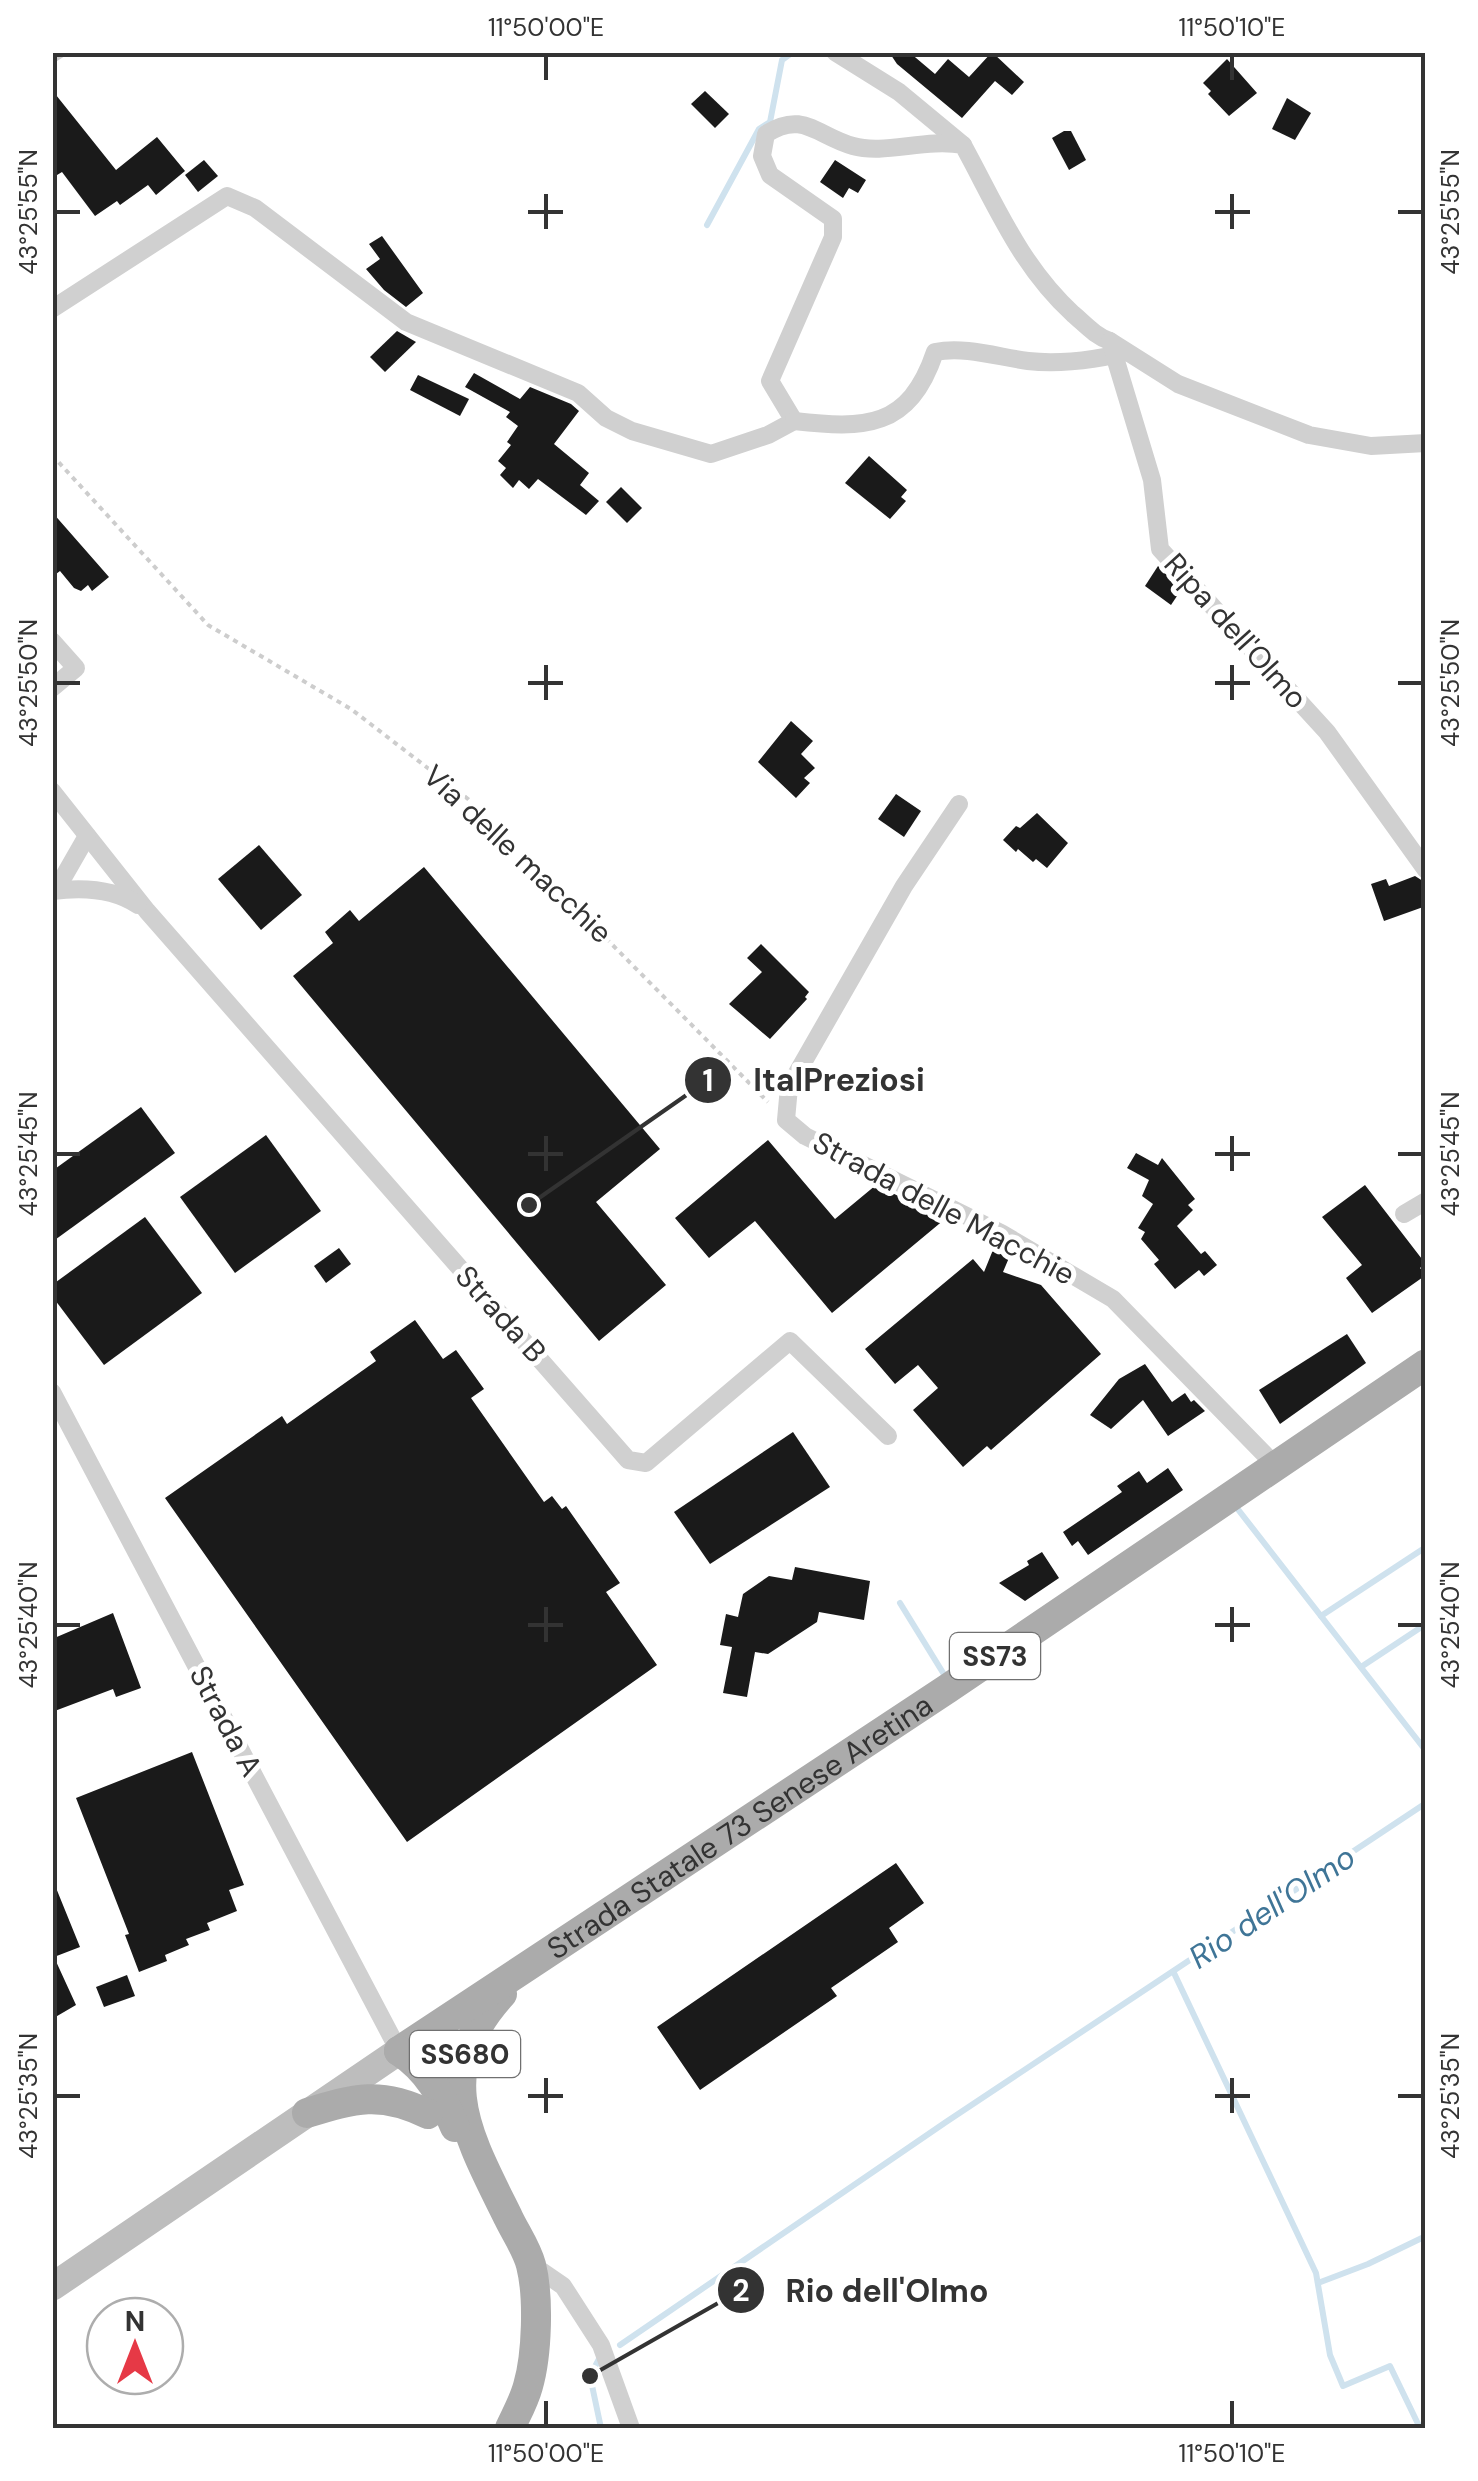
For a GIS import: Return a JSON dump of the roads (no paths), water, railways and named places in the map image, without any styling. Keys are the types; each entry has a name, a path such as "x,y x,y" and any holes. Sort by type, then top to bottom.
{"main road":[{"name":"Strada Statale 73 Senese Aretina","path":"52,2286 562,1944 958,1669 1276,1466 1426,1364"},
{"name":"SS680","path":"510,2428 528,2385 536,2325 531,2264 466,2122 460,2094 461,2068 471,2037 485,2013 562,1944"},
{"name":"SS680","path":"399,2051 401,2071 410,2092 463,2145"},
{"name":"SS680","path":"399,2051 432,2080 463,2145 498,2196"},
{"name":"SS680","path":"308,2113 354,2099 378,2098 404,2102 428,2114"}],"street":[{"path":"835,52 900,92 964,146 994,208 1052,294 1112,348 1178,384 1309,435 1371,446 1426,443"},
{"path":"794,421 770,381 833,237 833,219 770,174 762,156 766,134 794,122 871,150 915,143 964,146"},
{"path":"52,310 227,196 255,208 406,322 578,393 606,418 632,431 711,454 768,435 794,421 839,426 880,421 912,399 935,352 950,348 1033,362 1098,359 1112,348"},
{"name":"Ripa dell'Olmo","path":"1112,348 1152,480 1160,549 1328,732 1426,870"},
{"path":"52,641 76,668 52,688"},
{"name":"Strada B","path":"52,791 147,911 628,1460 646,1462 790,1342 888,1436"},
{"name":"Strada delle Macchie","path":"960,804 904,886 790,1087 786,1120 805,1136 1002,1233 1113,1299 1276,1466"},
{"name":"Strada B","path":"54,891 87,836"},
{"name":"Strada B","path":"54,891 102,890 124,896 147,911"},
{"path":"1404,1214 1426,1201"},
{"name":"Strada A","path":"52,1392 399,2051"},
{"path":"531,2264 563,2286 601,2345 631,2428"}],"lane":[{"path":"52,60 63,52"}],"waterway":[{"path":"707,225 759,129 770,122 782,60 793,52"},
{"path":"1233,1503 1426,1751"},
{"path":"1321,1616 1426,1547"},
{"path":"900,1603 945,1676"},
{"path":"1361,1667 1426,1624"},
{"name":"Rio dell'Olmo","path":"620,2345 946,2122 1426,1803"},
{"path":"1174,1973 1316,2273 1330,2355 1343,2386 1390,2366 1420,2428"},
{"path":"1318,2283 1426,2236"},
{"name":"Rio dell'Olmo","path":"599,2359 590,2376 601,2428"}],"place":[{"name":"ItalPreziosi","path":"529,1205"},
{"name":"Rio dell'Olmo","path":"590,2376"}]}
